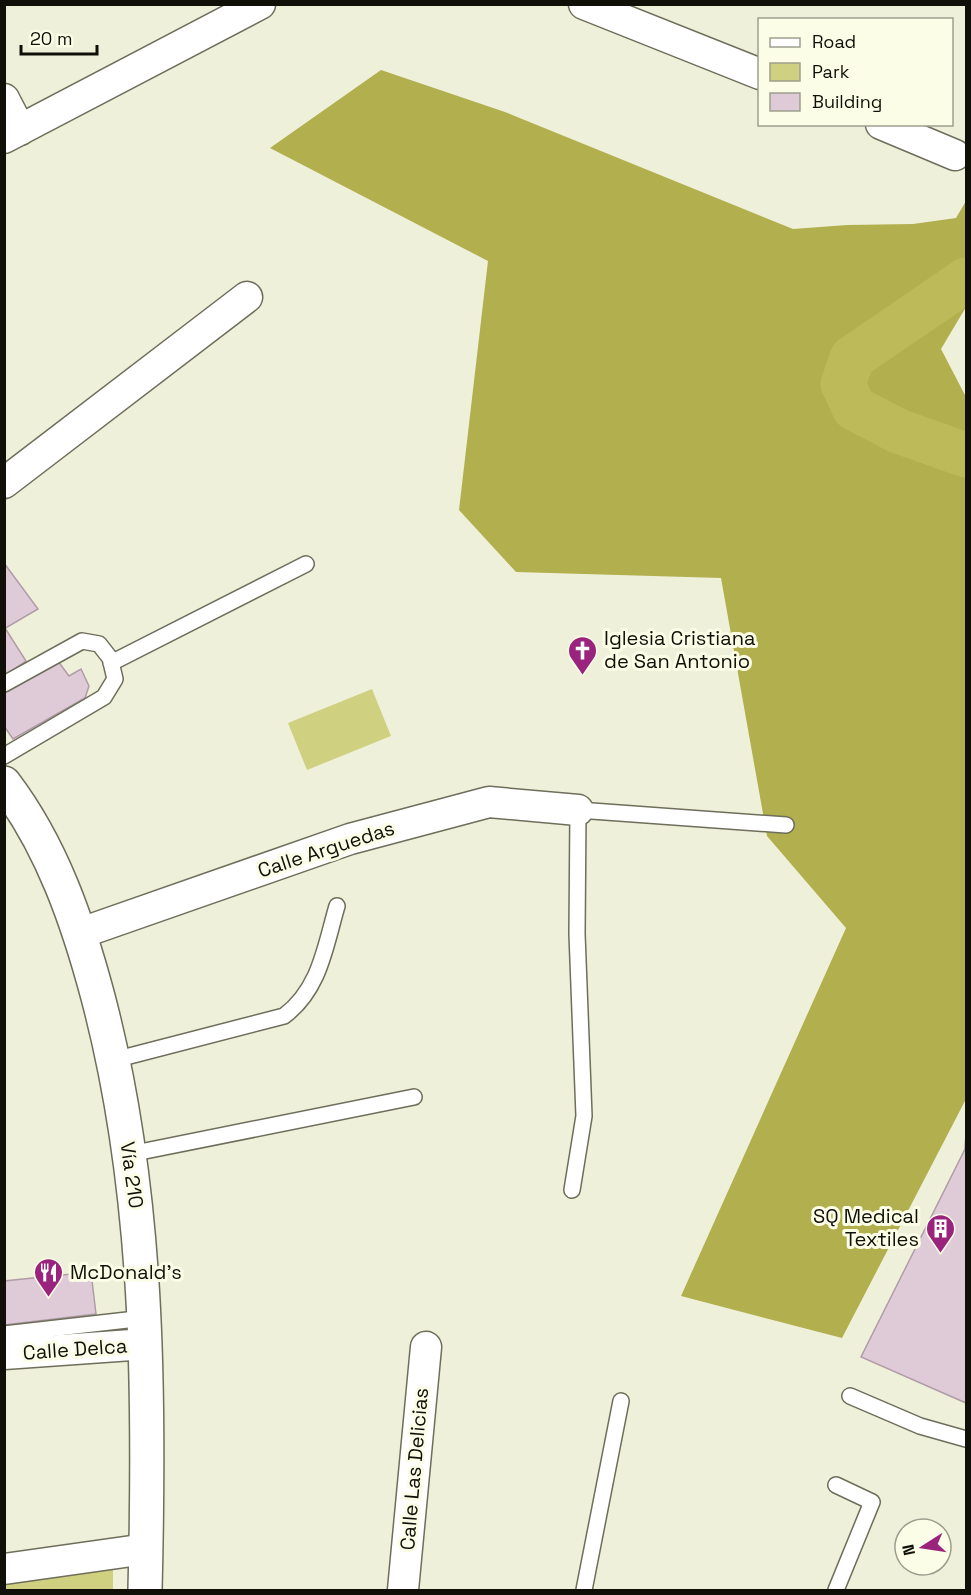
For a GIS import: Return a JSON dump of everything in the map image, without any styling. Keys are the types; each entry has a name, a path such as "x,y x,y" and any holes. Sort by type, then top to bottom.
{"main road":[{"name":"Vía 210","path":"4,783 41,840 81,933 114,1060 130,1154 145,1331 145,1590"}],"street":[{"path":"584,4 758,74"},
{"path":"4,99 12,134 243,8"},
{"path":"886,126 955,155"},
{"path":"4,483 247,297"},
{"name":"Calle Arguedas","path":"81,933 350,839 489,802 578,810"},
{"name":"Calle Delca","path":"4,1354 145,1331"},
{"name":"Calle Las Delicias","path":"403,1590 426,1347"},
{"path":"4,1569 146,1549"}],"lane":[{"path":"111,663 306,564"},
{"path":"4,684 82,642 99,644 111,663 115,679 104,697 4,756"},
{"path":"572,1190 584,1116 577,934 578,810 786,825"},
{"path":"114,1060 284,1016 299,1005 318,974 337,906"},
{"path":"130,1154 414,1097"},
{"path":"4,1334 145,1331"},
{"path":"850,1396 920,1426 966,1439"},
{"path":"584,1590 621,1401"},
{"path":"836,1485 872,1502 836,1590"}],"green space":[{"path":"372,689 391,736 307,770 288,723"},
{"path":"113,1563 113,1590 5,1590 5,1578"}],"shaded area":[{"path":"381,70 505,112 793,229 913,224 956,218 966,201 966,307 941,349 966,397 966,1099 842,1338 681,1296 846,928 767,836 721,578 516,572 459,510 488,261 270,148"}],"building":[{"path":"4,563 38,609 4,629"},
{"path":"4,629 26,661 4,676"},
{"path":"55,657 69,676 81,669 89,686 85,698 13,739 4,726 4,690"},
{"name":"SQ Medical Textiles","path":"966,1132 966,1403 861,1357 965,1149"},
{"name":"McDonald's","path":"91,1272 96,1314 4,1325 4,1281"}],"waterway":[{"path":"966,280 852,358 843,384 854,408 898,431 966,455"}],"place":[{"name":"Iglesia Cristiana de San Antonio","path":"583,676"},
{"name":"SQ Medical Textiles","path":"940,1254"},
{"name":"McDonald's","path":"49,1298"}]}
